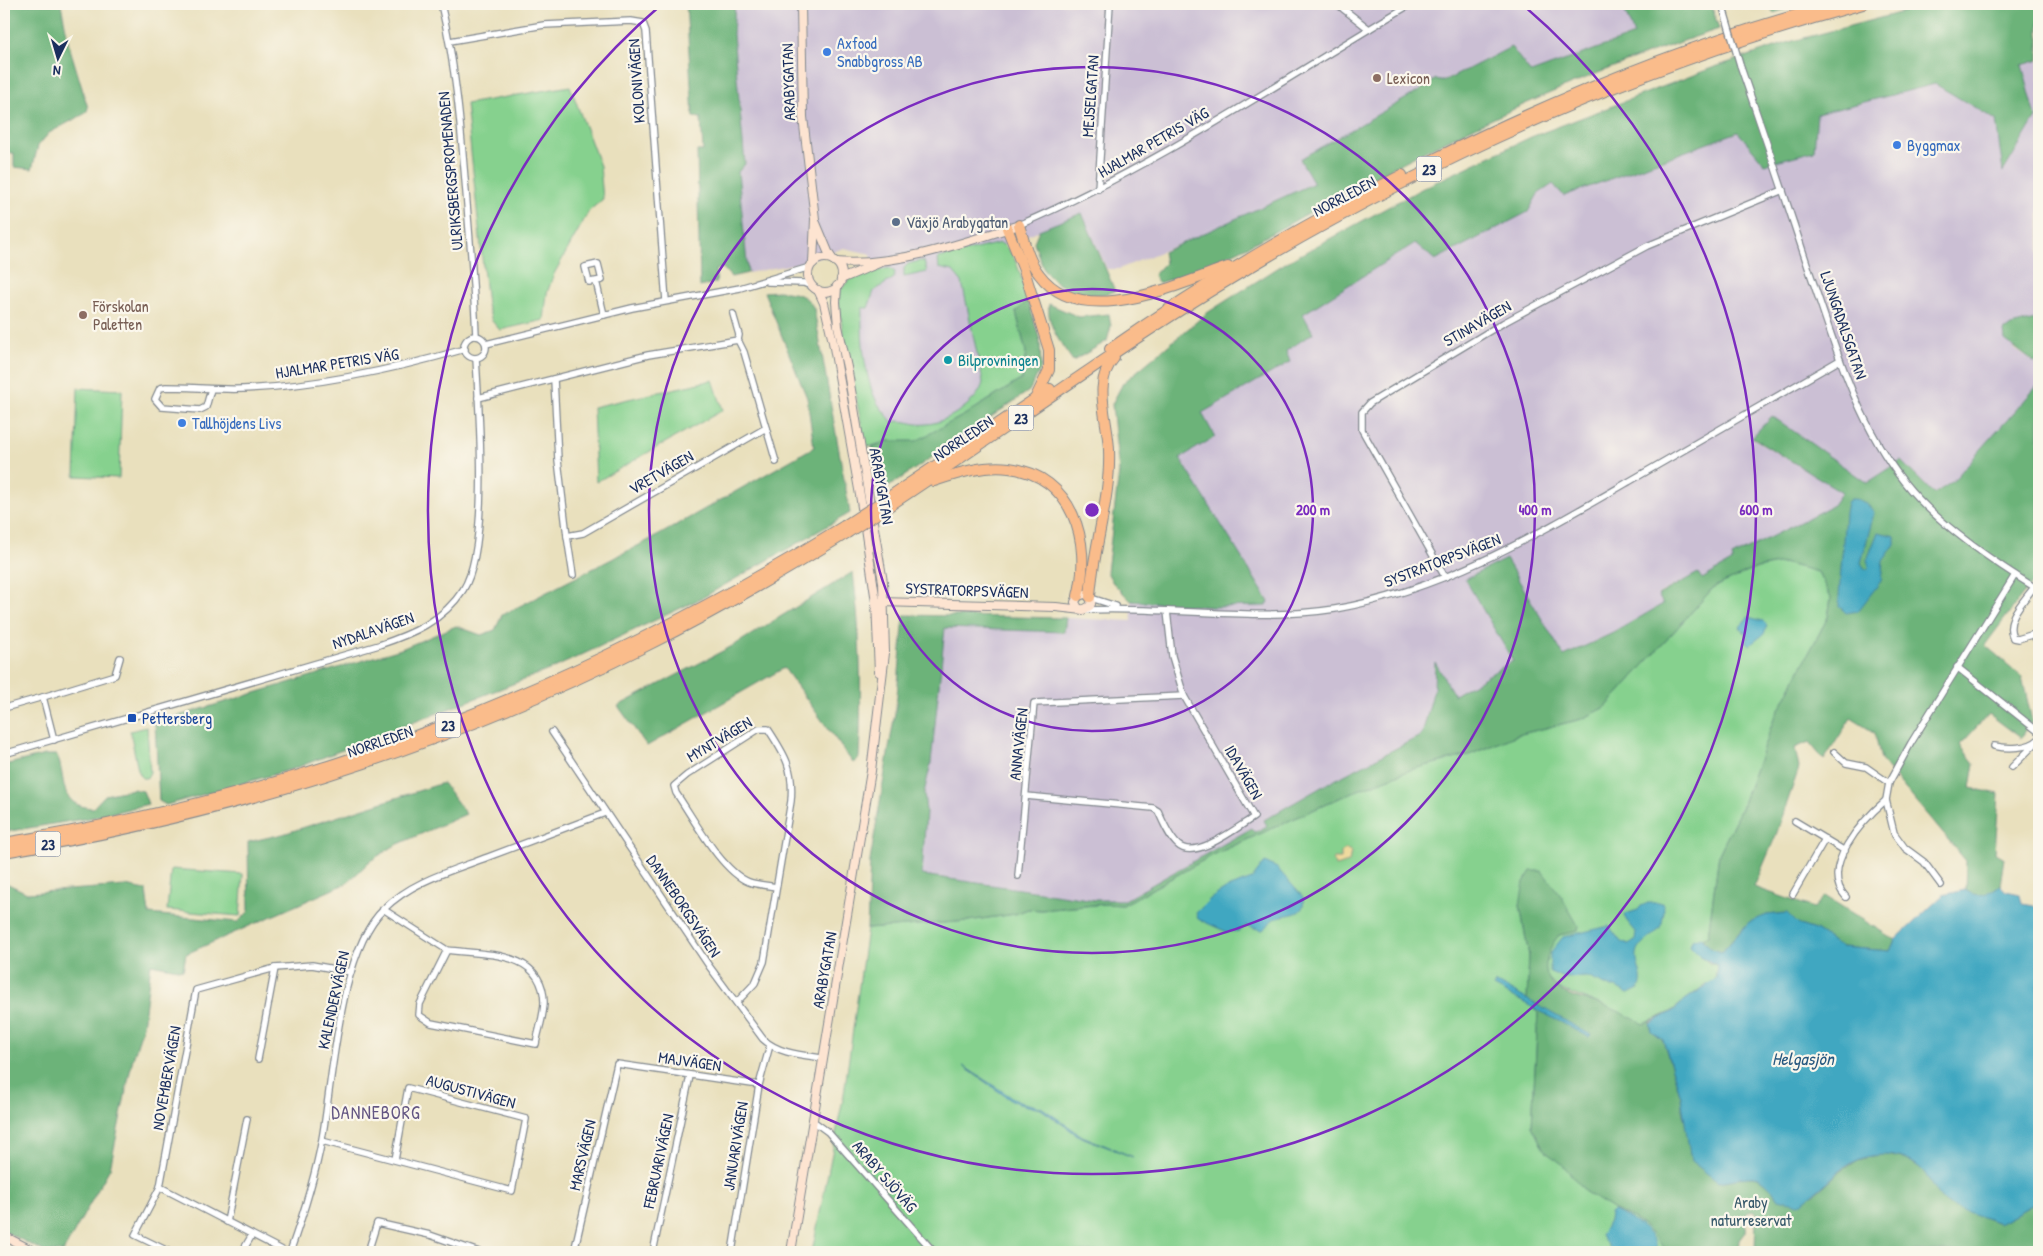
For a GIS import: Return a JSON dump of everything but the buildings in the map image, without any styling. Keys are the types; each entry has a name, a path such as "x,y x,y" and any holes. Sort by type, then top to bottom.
{"highway":[{"name":"NORRLEDEN","path":"886,503 1034,400 1245,260 1374,189 1480,136 1556,103 1675,56 1835,4"},
{"name":"NORRLEDEN","path":"886,503 921,485 1120,350 1226,282 1306,234 1382,193 1484,143 1567,106 1678,63 1764,33 1863,4"},
{"path":"1019,225 1031,260 1039,275 1058,292 1080,301 1107,302 1131,298 1245,260"},
{"path":"1007,228 1024,270 1049,350 1049,370 1046,381 1034,400"},
{"path":"1090,597 1109,465 1104,376 1109,363 1120,350"},
{"path":"921,485 976,469 995,467 1011,468 1030,474 1047,484 1062,497 1071,510 1081,538 1083,570 1077,597"},
{"name":"23","path":"845,530 886,503"},
{"name":"NORRLEDEN","path":"4,843 126,820 230,795 371,752 446,726 569,675 643,639 845,530"},
{"name":"NORRLEDEN","path":"4,852 110,832 222,805 294,785 442,736 572,681 646,646 780,574 845,530"}],"street":[{"name":"ULRIKSBERGSPROMENADEN","path":"441,4 450,41 464,162 476,336"},
{"name":"ARABYGATAN","path":"801,4 802,117 815,219 811,265"},
{"name":"MEJSELGATAN","path":"1098,189 1110,4"},
{"path":"1337,4 1369,29"},
{"name":"HJALMAR PETRIS VÄG","path":"842,279 888,260 928,251 1019,225 1098,189 1243,106 1411,4"},
{"name":"LJUNGADALSGATAN","path":"1722,4 1740,65 1840,360 1861,414 1904,482 1930,511 2014,575 2037,588"},
{"name":"KOLONIVÄGEN","path":"450,41 544,25 631,21 643,23 646,31 666,301"},
{"name":"STINAVÄGEN","path":"1446,577 1362,430 1362,412 1370,403 1503,323 1647,246 1783,190"},
{"name":"ARABYGATAN","path":"815,219 829,254 835,261"},
{"path":"486,344 666,301 761,282 811,265 822,258 835,261 841,270 842,279 837,286 828,292 797,282 761,282"},
{"name":"HJALMAR PETRIS VÄG","path":"835,261 888,260"},
{"path":"811,265 808,277 815,288"},
{"path":"596,281 604,315"},
{"name":"ARABYGATAN","path":"791,1252 871,771 881,692 880,602 875,529 838,326 837,286"},
{"name":"ARABYGATAN","path":"815,288 824,303 835,350 880,602"},
{"path":"733,314 739,335 738,340 744,352 776,462"},
{"path":"476,336 486,344 484,354 476,358 467,354 465,349 467,340 476,336"},
{"path":"478,398 648,355 702,344 738,340"},
{"name":"HJALMAR PETRIS VÄG","path":"211,389 209,402 206,407 200,410 162,407 155,399 160,388 166,386 211,389 283,386 352,377 465,349"},
{"name":"NYDALAVÄGEN","path":"4,754 379,645 426,627 463,590 476,556 479,536 476,358"},
{"name":"SYSTRATORPSVÄGEN","path":"880,602 1056,607 1084,610 1125,608 1167,611 1274,613 1334,609 1393,596 1493,558 1840,360"},
{"path":"554,379 559,469 573,575"},
{"name":"VRETVÄGEN","path":"567,536 583,533 766,428"},
{"path":"1941,885 1924,862 1905,848 1894,833 1886,800 1889,783 1911,743 2014,575"},
{"path":"2037,588 2014,615 2010,624 2010,632 2013,638 2018,640 2031,635 2039,640"},
{"path":"1085,594 1090,597 1090,606 1084,610 1076,604 1077,597 1085,594"},
{"name":"SYSTRATORPSVÄGEN","path":"1056,607 1077,597"},
{"name":"SYSTRATORPSVÄGEN","path":"1090,597 1125,608"},
{"name":"IDAVÄGEN","path":"1026,796 1153,808 1158,811 1178,846 1187,850 1195,850 1204,846 1254,817 1184,696 1172,656 1167,611"},
{"path":"4,708 115,675 120,658"},
{"path":"1958,668 2039,732"},
{"name":"ANNAVÄGEN","path":"1018,876 1034,703 1184,696"},
{"path":"43,697 54,740"},
{"name":"MYNTVÄGEN","path":"737,1002 751,989 760,975 776,887 793,782 786,757 768,729 764,728 688,775 674,786 676,794 716,852 734,872 750,882 776,887"},
{"name":"DANNEBORGSVÄGEN","path":"552,732 604,813 708,966 770,1045"},
{"path":"2012,767 2039,739"},
{"path":"1994,746 2015,748 2034,744"},
{"path":"1834,752 1846,764 1866,767 1889,783"},
{"path":"1846,897 1840,891 1836,877 1839,863 1864,820 1886,800"},
{"name":"KALENDERVÄGEN","path":"290,1252 304,1212 322,1140 340,1024 351,972 360,942 383,909 420,882 604,813"},
{"path":"1795,821 1845,851"},
{"path":"1793,894 1825,839"},
{"path":"383,909 447,950 512,958 528,965 538,978 544,1003 536,1044 431,1023 419,1015 420,1004 447,950"},
{"name":"NOVEMBERVÄGEN","path":"160,1187 196,990 274,968 312,965 351,972"},
{"path":"258,1059 274,968"},
{"path":"770,1045 782,1051 823,1058"},
{"name":"JANUARIVÄGEN","path":"732,1252 759,1085 770,1045"},
{"name":"MAJVÄGEN","path":"617,1064 759,1085"},
{"name":"MARSVÄGEN","path":"574,1252 617,1064"},
{"name":"FEBRUARIVÄGEN","path":"653,1252 690,1076"},
{"name":"AUGUSTIVÄGEN","path":"322,1140 395,1160 512,1191 526,1119 408,1088 395,1160"},
{"path":"227,1222 247,1119"},
{"name":"ARABY SJÖVÄG","path":"813,1121 828,1132 934,1252"},
{"path":"170,1252 135,1234 160,1187 286,1252"},
{"path":"368,1252 378,1223 430,1236 479,1252"},
{"path":"242,1252 252,1235"},
{"path":"4,1236 34,1252"}],"shaded area":[{"path":"735,4 1622,4 1635,34 1531,73 1511,47 1444,81 1436,79 1419,91 1300,159 1314,183 1211,231 1119,269 1107,269 1082,213 998,247 1022,379 916,442 879,420 858,341 859,308 876,287 871,254 844,248 804,262 748,273 738,172 745,164 733,34"},
{"path":"2039,60 2039,319 2011,326 2013,348 2039,366 2039,384 1952,482 1933,494 1901,461 1867,483 1772,416 1752,438 1842,492 1833,505 1732,557 1734,561 1702,579 1698,573 1658,594 1663,604 1613,633 1563,656 1506,559 1466,579 1514,661 1454,695 1435,663 1434,689 1422,735 1325,785 1264,820 1267,826 1255,833 1252,828 1125,900 1095,900 922,875 925,784 931,763 945,628 1064,632 1066,618 1132,621 1131,601 1240,607 1180,458 1202,413 1290,362 1285,351 1302,314 1415,243 1528,212 1538,194 1553,184 1564,196 1739,132 1935,84 1996,120 2004,171 2036,117 2022,65"}],"green space":[{"path":"4,4 61,4 69,45 88,108 86,113 49,133 38,146 32,169 14,167 14,153 4,153"},
{"path":"686,4 735,4 733,34 745,164 738,172 748,273 731,277 723,268 715,270 717,282 700,287 697,151 703,151 701,118 693,117"},
{"path":"1622,4 1711,4 1719,29 1629,61 1541,97 1411,158 1239,250 1185,274 1158,283 1154,275 1165,263 1163,252 1314,183 1300,159 1419,91 1436,79 1445,81 1511,47 1531,73 1634,35"},
{"path":"1770,4 1805,4 1773,13"},
{"path":"1933,4 2039,4 2039,60 2022,65 2036,117 2003,172 1996,120 1935,84 1817,114 1814,151 1765,164 1738,132 1564,196 1553,184 1538,194 1528,212 1435,260 1415,243 1303,314 1313,333 1286,351 1290,362 1202,413 1215,437 1180,458 1269,602 1266,606 1212,607 1131,601 1113,583 1107,572 1119,472 1112,404 1123,383 1207,313 1287,262 1423,188 1531,137 1712,68 1793,41"},
{"path":"570,86 600,166 603,199 589,211 554,274 547,293 544,320 500,330 492,321 487,305 466,104"},
{"path":"1082,213 1115,291 1106,294 1077,292 1051,278 1042,264 1034,242 1039,230"},
{"path":"1000,243 1011,252 1015,260 1028,300 1016,312 1026,352 1022,379 968,413 916,442 887,441 866,448 843,333 838,298 840,291 850,278 889,268 895,272 894,278 874,291 868,308 862,308 863,344 869,382 878,404 892,422 935,423 961,410 976,396 983,382 962,282 953,271 939,268 938,258"},
{"path":"924,261 927,272 904,277 904,268 908,264"},
{"path":"764,292 795,293 804,297 814,309 850,513 702,598 554,668 293,769 166,805 159,801 155,723 401,649 456,626 481,635 495,630 502,615 659,535 814,447 807,398"},
{"path":"1028,300 1040,341 1041,368 1029,391 881,492 872,447 887,441 916,441 968,413 1022,379 1026,352 1016,312"},
{"path":"1049,304 1079,317 1109,314 1111,326 1107,341 1073,361 1052,327"},
{"path":"2039,319 2039,366 2005,340 2004,331 2011,326"},
{"path":"713,380 723,410 596,482 593,407"},
{"path":"2039,384 2039,573 1985,645 2022,677 2032,721 2021,738 1989,714 1960,745 1974,763 1970,788 1999,794 1995,853 2004,858 2000,885 1991,891 1979,895 1965,890 1966,861 1881,760 1875,733 1851,718 1824,760 1809,742 1795,748 1799,768 1776,835 1754,887 1814,908 1825,896 1895,940 1890,951 1841,947 1815,930 1799,925 1787,913 1767,915 1743,928 1722,952 1716,952 1711,949 1703,939 1708,936 1719,854 1743,804 1774,719 1828,617 1831,598 1818,572 1783,563 1757,568 1714,587 1606,707 1582,719 1517,735 1469,755 1413,769 1353,792 1213,855 1123,905 1105,904 1041,910 1028,909 1015,914 968,921 867,929 870,861 896,707 904,615 1066,618 1064,632 945,628 931,763 924,793 926,811 922,875 1095,900 1125,900 1252,828 1255,832 1267,826 1264,820 1325,785 1422,735 1434,689 1435,662 1454,695 1513,661 1465,579 1506,559 1564,656 1613,633 1663,604 1658,595 1698,573 1702,579 1733,561 1732,557 1833,505 1842,492 1752,437 1772,416 1867,483 1901,461 1934,494 1952,482"},
{"path":"78,388 122,390 119,478 75,476"},
{"path":"1783,563 1818,572 1831,598 1828,617 1774,719 1743,804 1719,854 1708,936 1690,946 1709,963 1717,965 1715,981 1705,985 1669,1013 1644,1024 1607,1007 1559,989 1547,977 1545,967 1548,951 1553,942 1559,935 1578,931 1542,872 1520,905 1529,956 1527,1000 1538,1013 1532,1126 1547,1153 1561,1162 1587,1193 1614,1210 1634,1219 1646,1228 1668,1252 812,1252 844,1094 867,929 968,921 1015,914 1028,909 1041,910 1105,904 1123,905 1213,855 1353,792 1413,769 1469,755 1517,735 1582,719 1606,707 1714,587 1757,568"},
{"path":"853,572 858,618 861,688 859,758 853,763 784,668 647,746 618,706 736,644"},
{"path":"147,727 150,772 147,778 142,778 138,770 130,731"},
{"path":"45,755 57,755 68,797 82,806 93,808 105,795 133,789 143,791 148,804 95,817 4,832 4,765"},
{"path":"443,783 466,814 394,846 370,861 347,883 186,954 183,970 151,964 143,1026 132,1062 110,1168 63,1252 45,1252 4,1231 4,882 27,893 125,886 146,890 149,914 238,922 249,911 248,842 283,834"},
{"path":"171,869 243,874 240,916 167,910"},
{"path":"1531,871 1542,871 1561,896 1579,927 1578,931 1559,935 1554,941 1546,963 1548,977 1552,983 1569,995 1606,1006 1644,1024 1666,1015 1650,1022 1652,1032 1663,1040 1681,1097 1683,1115 1718,1182 1753,1177 1765,1183 1779,1199 1815,1194 1837,1174 1858,1160 1882,1154 1907,1159 1922,1169 1944,1202 1999,1223 2039,1201 2039,1252 1755,1252 1756,1213 1752,1210 1746,1214 1745,1232 1739,1240 1738,1252 1668,1252 1646,1228 1634,1219 1614,1210 1587,1193 1561,1163 1547,1153 1532,1126 1538,1013 1527,1000 1529,956 1520,905 1524,882"}],"sand":[{"path":"1346,849 1351,851 1349,862 1335,866 1333,859 1341,859 1341,852"}],"water":[{"path":"1851,499 1864,503 1874,513 1861,563 1865,569 1870,569 1867,560 1878,532 1895,536 1895,544 1883,561 1881,581 1858,611 1846,613 1839,606 1839,597 1845,513 1847,502"},
{"path":"1748,617 1763,621 1767,625 1764,634 1750,645 1747,642 1747,636 1740,627"},
{"path":"1265,862 1277,868 1303,897 1302,909 1294,914 1274,919 1262,930 1246,926 1239,931 1227,932 1198,919 1196,913 1210,899 1227,888 1252,879"},
{"name":"Helgasjön","path":"2000,885 2006,891 2020,894 2022,903 2034,905 2039,912 2039,1201 1999,1223 1950,1205 1939,1196 1926,1174 1917,1165 1901,1158 1883,1155 1866,1157 1850,1164 1799,1204 1779,1199 1765,1183 1753,1177 1718,1182 1691,1161 1681,1097 1663,1040 1652,1032 1650,1024 1672,1012 1685,1000 1716,979 1717,965 1710,962 1690,946 1692,940 1701,937 1711,949 1722,952 1749,922 1767,915 1787,913 1799,925 1815,930 1841,947 1890,951 1895,940 1943,895 1965,890 1979,895 1991,891"},
{"path":"1648,903 1662,903 1664,912 1660,928 1642,944 1637,953 1641,975 1641,985 1638,990 1628,994 1616,987 1610,987 1587,977 1565,978 1550,972 1550,953 1563,937 1609,926 1621,942 1629,945 1635,939 1636,932 1626,920 1625,914 1638,910 1641,906"},
{"path":"1495,983 1591,1035 1589,1037 1494,987"},
{"path":"963,1066 1019,1102 1041,1107 1082,1136 1133,1157 1079,1136 1041,1109 1019,1104"},
{"path":"1613,1211 1634,1222 1647,1232 1652,1238 1656,1252 1612,1252 1601,1236 1609,1221 1610,1213"}],"place":[{"name":"Axfood Snabbgross AB","path":"827,52"},
{"name":"Lexicon","path":"1377,78"},
{"name":"Byggmax","path":"1897,145"},
{"name":"Växjö Arabygatan","path":"896,222"},
{"name":"Förskolan Paletten","path":"83,315"},
{"name":"Bilprovningen","path":"948,360"},
{"name":"Tallhöjdens Livs","path":"182,423"},
{"name":"Pettersberg","path":"132,718"}],"district":[{"name":"DANNEBORG","path":"376,1112"}],"park label":[{"name":"Araby naturreservat","path":"1751,1211"}]}
